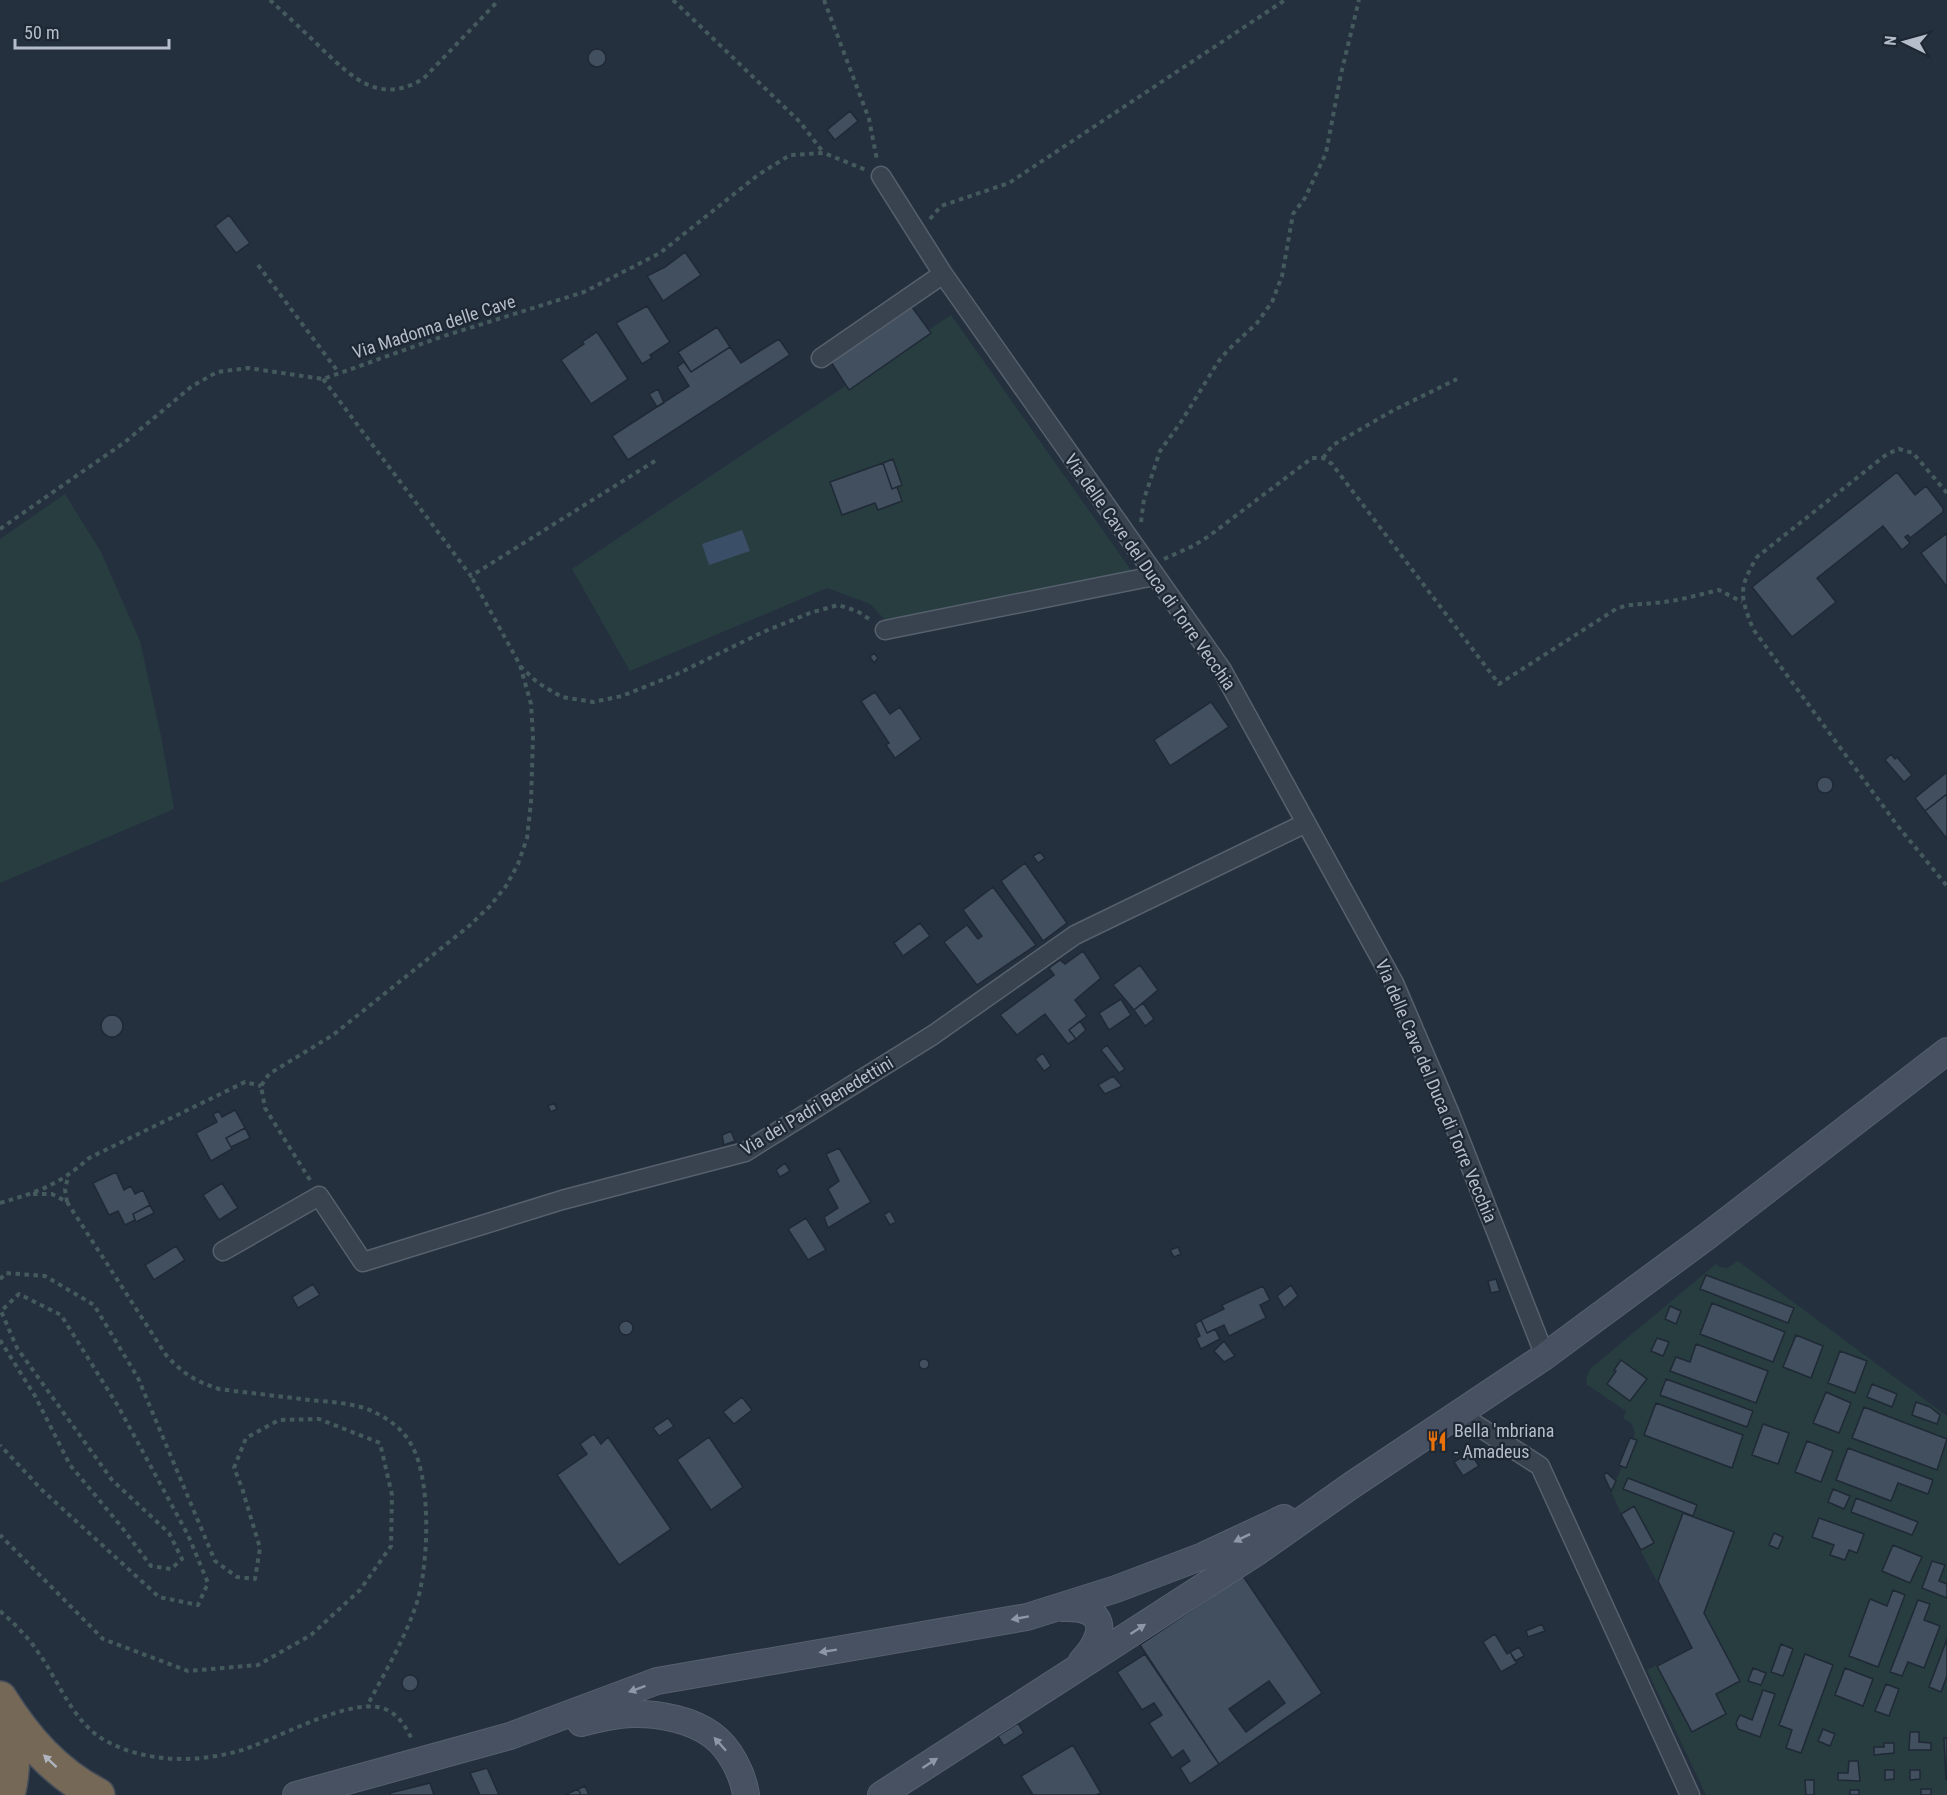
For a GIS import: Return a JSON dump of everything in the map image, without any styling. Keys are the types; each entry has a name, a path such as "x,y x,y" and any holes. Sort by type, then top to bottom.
{"highway":[{"path":"1,1700 14,1761 8,1795"},
{"path":"1,1700 38,1750 81,1787 98,1795"}],"main road":[{"path":"881,1795 1257,1552 1352,1485 1545,1356 1706,1237 1947,1052"},
{"path":"296,1795 510,1736 657,1681 1027,1617 1060,1608 1203,1556 1352,1485"},
{"path":"1060,1608 1083,1608 1095,1616 1100,1626 1099,1640 1091,1652 1071,1672"},
{"path":"510,1736 635,1714 667,1717 690,1724 712,1735 726,1749 736,1766 745,1785 746,1795"}],"street":[{"name":"Via delle Cave del Duca di Torre Vecchia","path":"881,176 944,274 1132,545 1222,670 1394,983 1450,1114 1545,1356"},
{"path":"821,358 944,274"},
{"path":"885,630 1151,571"},
{"name":"Via dei Padri Benedettini","path":"320,1196 363,1262 562,1200 745,1152 933,1035 1075,935 1306,824"},
{"path":"223,1251 320,1196"},
{"path":"1459,1414 1540,1466 1690,1795"}],"path":[{"path":"270,0 352,77 371,87 393,90 412,86 423,79 499,0"},
{"path":"673,0 800,122 824,153"},
{"path":"824,0 869,119 881,176"},
{"path":"917,233 941,207 1009,183 1285,0"},
{"path":"1132,545 1140,527 1147,490 1160,451 1218,362 1257,323 1272,302 1282,276 1293,214 1305,198 1326,153 1341,74 1359,0"},
{"name":"Via Madonna delle Cave","path":"0,529 124,442 191,387 217,372 248,368 322,379 441,337 584,292 660,253 758,175 790,155 824,153 881,176"},
{"path":"258,265 339,373"},
{"path":"320,1196 265,1108 261,1086 269,1074 333,1035 398,985 490,906 506,886 518,864 527,838 531,802 531,704 519,665 471,576 322,379"},
{"path":"1323,458 1333,445 1394,410 1457,379"},
{"path":"1947,493 1913,453 1899,449 1887,454 1757,557 1744,577 1742,602 1753,629 1897,825 1947,886"},
{"path":"1151,571 1209,536 1312,458 1323,458 1339,472 1499,684 1616,609 1632,603 1653,603 1719,590 1742,602"},
{"path":"471,576 658,459"},
{"path":"519,665 538,683 562,697 593,702 622,696 677,674 763,632 810,613 838,606 857,611 885,630"},
{"path":"0,1203 33,1194 69,1176 89,1158 245,1082 261,1086"},
{"path":"69,1176 65,1189 67,1202 166,1355 184,1374 219,1389 341,1404 376,1412 399,1428 413,1447 421,1469 425,1504 425,1553 422,1583 416,1606 404,1635 367,1706"},
{"path":"33,1194 52,1194 67,1202"},
{"path":"0,1279 6,1273 45,1276 94,1305 138,1378 215,1561 237,1577 255,1579 260,1548 234,1468 246,1438 279,1420 319,1419 380,1443 392,1495 391,1546 360,1590 311,1635 258,1665 188,1671 103,1639 0,1535"},
{"path":"0,1340 35,1396 70,1465 151,1566 171,1569 182,1558 169,1533 112,1480 17,1348 2,1311 19,1294 61,1315 118,1406 188,1534 208,1583 198,1605 159,1597 42,1490 0,1445"},
{"path":"0,1611 19,1628 41,1656 62,1695 83,1722 105,1741 147,1756 188,1760 236,1752 340,1712 367,1706 386,1709 401,1720 423,1760"}],"green space":[{"path":"951,315 1133,573 887,622 870,604 827,588 630,671 572,569"},
{"path":"65,494 101,552 140,641 174,809 0,883 0,539"},
{"path":"1738,1261 1947,1416 1947,1795 1706,1795 1647,1670 1692,1647 1611,1491 1622,1467 1619,1465 1630,1438 1633,1439 1635,1433 1632,1424 1623,1418 1626,1411 1586,1384 1587,1376 1590,1369 1716,1264 1727,1268"}],"water":[{"path":"742,530 750,551 709,565 702,544"}],"building":[{"path":"597,49 603,52 606,58 603,64 597,67 591,64 588,58 591,52"},
{"path":"850,111 858,121 835,140 827,130"},
{"path":"229,215 250,243 236,253 215,226"},
{"path":"685,252 701,275 663,301 647,276 665,267"},
{"path":"647,306 670,342 650,355 652,358 642,364 616,323"},
{"path":"912,307 931,333 849,390 831,362"},
{"path":"717,327 730,347 691,372 678,352"},
{"path":"597,332 628,379 591,404 561,360"},
{"path":"779,339 790,355 628,460 612,436 689,386 677,367 684,362 691,372 730,347 741,363"},
{"path":"658,389 664,403 657,407 649,394"},
{"path":"893,459 902,485 892,489 883,463"},
{"path":"883,463 892,489 897,487 902,501 878,510 875,503 842,515 830,482"},
{"path":"1897,472 1915,495 1926,486 1943,508 1943,512 1910,538 1908,535 1905,537 1910,543 1902,550 1883,526 1817,578 1836,602 1792,637 1752,587"},
{"path":"1946,534 1947,536 1947,587 1921,553"},
{"path":"874,653 878,658 874,663 870,657"},
{"path":"875,692 890,714 900,707 921,739 895,758 886,745 889,743 861,701"},
{"path":"1211,702 1229,727 1170,766 1154,740"},
{"path":"1891,754 1895,759 1897,757 1912,775 1904,782 1885,760"},
{"path":"1947,772 1947,794 1925,811 1915,798"},
{"path":"1825,777 1831,779 1833,785 1831,791 1825,793 1819,791 1817,785 1819,779"},
{"path":"1947,794 1947,839 1925,811"},
{"path":"1040,852 1045,858 1038,863 1033,856"},
{"path":"1025,863 1067,923 1043,941 1001,881"},
{"path":"993,887 1036,945 977,985 944,942 967,925 978,939 982,936 963,910"},
{"path":"920,923 930,936 903,956 894,943"},
{"path":"1083,951 1101,978 1075,1000 1087,1016 1069,1030 1076,1039 1068,1044 1045,1014 1017,1035 1000,1015 1054,975 1049,968 1060,960 1065,964"},
{"path":"1140,965 1158,990 1134,1010 1113,985"},
{"path":"1121,999 1131,1015 1109,1030 1099,1013"},
{"path":"1143,1003 1154,1019 1145,1026 1134,1010"},
{"path":"112,1015 120,1018 123,1026 120,1034 112,1037 104,1034 101,1026 104,1018"},
{"path":"1080,1021 1086,1030 1076,1039 1069,1030"},
{"path":"1107,1045 1125,1069 1119,1073 1101,1050"},
{"path":"1043,1053 1051,1066 1044,1071 1035,1059"},
{"path":"1113,1076 1122,1086 1105,1094 1098,1085"},
{"path":"554,1103 557,1109 551,1112 548,1106"},
{"path":"235,1110 245,1128 226,1138 232,1149 211,1161 196,1133 217,1122 213,1114 219,1111 222,1117"},
{"path":"245,1128 250,1138 231,1147 226,1138"},
{"path":"731,1131 735,1141 724,1145 722,1135"},
{"path":"839,1148 871,1202 828,1228 824,1217 838,1208 828,1189 839,1181 826,1154"},
{"path":"785,1163 790,1171 780,1177 776,1170"},
{"path":"116,1172 124,1190 131,1186 135,1194 143,1190 150,1205 133,1214 135,1220 125,1225 118,1211 109,1215 93,1183"},
{"path":"222,1183 238,1208 219,1220 203,1195"},
{"path":"150,1205 154,1213 136,1222 133,1214"},
{"path":"890,1211 896,1222 890,1225 884,1215"},
{"path":"806,1218 826,1250 808,1260 788,1229"},
{"path":"176,1246 185,1260 154,1280 145,1265"},
{"path":"1178,1247 1181,1254 1174,1257 1170,1250"},
{"path":"1706,1275 1794,1308 1788,1323 1700,1289"},
{"path":"1496,1279 1500,1291 1491,1293 1488,1281"},
{"path":"313,1284 320,1295 298,1308 292,1297"},
{"path":"1291,1285 1298,1296 1284,1308 1277,1296"},
{"path":"1263,1286 1270,1300 1260,1305 1266,1318 1229,1336 1224,1325 1207,1333 1201,1320 1224,1309 1222,1305"},
{"path":"1712,1303 1785,1332 1773,1362 1700,1334"},
{"path":"1670,1306 1681,1311 1676,1324 1665,1319"},
{"path":"1201,1320 1207,1333 1215,1329 1220,1339 1201,1349 1196,1338 1200,1336 1195,1324"},
{"path":"623,1321 629,1321 633,1328 629,1335 623,1335 619,1331 619,1325"},
{"path":"1796,1335 1823,1346 1811,1378 1783,1367"},
{"path":"1657,1338 1669,1342 1663,1356 1651,1351"},
{"path":"1224,1341 1235,1356 1224,1362 1214,1351"},
{"path":"1696,1344 1768,1371 1756,1403 1670,1371 1676,1357 1690,1362"},
{"path":"1840,1351 1867,1361 1855,1393 1828,1383"},
{"path":"924,1359 929,1364 924,1369 919,1364"},
{"path":"1621,1360 1647,1379 1630,1401 1607,1384"},
{"path":"1666,1379 1753,1411 1747,1427 1660,1395"},
{"path":"1872,1384 1897,1394 1892,1407 1867,1397"},
{"path":"1826,1392 1851,1403 1839,1433 1813,1423"},
{"path":"742,1397 752,1410 734,1424 723,1412"},
{"path":"1916,1402 1930,1407 1940,1415 1937,1424 1912,1415"},
{"path":"1656,1403 1743,1435 1732,1468 1644,1435"},
{"path":"1864,1407 1947,1439 1937,1470 1852,1438"},
{"path":"668,1418 674,1426 659,1436 653,1428"},
{"path":"1763,1424 1789,1433 1778,1464 1752,1455"},
{"path":"594,1434 601,1444 608,1437 671,1529 619,1565 557,1475 587,1454 580,1444"},
{"path":"709,1437 743,1487 711,1510 677,1460"},
{"path":"1630,1438 1637,1440 1626,1468 1619,1465"},
{"path":"1807,1441 1833,1451 1821,1482 1795,1472"},
{"path":"1848,1448 1933,1480 1928,1494 1898,1483 1891,1501 1836,1480"},
{"path":"1470,1452 1479,1466 1463,1476 1454,1462"},
{"path":"1606,1472 1616,1481 1611,1491 1604,1476"},
{"path":"1628,1478 1697,1505 1693,1516 1623,1489"},
{"path":"1833,1489 1850,1496 1844,1509 1828,1502"},
{"path":"1856,1498 1918,1522 1912,1535 1851,1512"},
{"path":"1634,1506 1654,1543 1641,1550 1621,1514"},
{"path":"1683,1513 1734,1532 1704,1613 1740,1681 1716,1694 1726,1714 1692,1732 1657,1666 1692,1648 1658,1581"},
{"path":"1819,1518 1864,1534 1857,1553 1849,1550 1845,1560 1830,1555 1834,1545 1812,1537"},
{"path":"1774,1533 1783,1537 1778,1549 1769,1545"},
{"path":"1893,1545 1922,1557 1910,1583 1882,1571"},
{"path":"1932,1561 1945,1565 1939,1581 1947,1584 1947,1598 1922,1588"},
{"path":"1243,1576 1322,1693 1219,1764 1140,1645","holes":["1269,1681 1285,1703 1246,1732 1229,1709"]},
{"path":"1893,1590 1905,1595 1878,1667 1849,1656 1870,1599 1887,1606"},
{"path":"1918,1600 1930,1604 1924,1620 1940,1626 1924,1668 1908,1662 1902,1676 1890,1672"},
{"path":"1542,1624 1545,1631 1528,1637 1526,1631"},
{"path":"1495,1634 1507,1654 1510,1652 1517,1663 1501,1672 1483,1642"},
{"path":"1947,1639 1947,1676 1941,1692 1929,1687"},
{"path":"1781,1644 1793,1649 1783,1676 1771,1672"},
{"path":"1519,1647 1524,1656 1515,1661 1510,1652"},
{"path":"1145,1654 1219,1764 1190,1784 1180,1768 1190,1761 1183,1750 1172,1758 1149,1723 1162,1715 1154,1703 1142,1710 1117,1672"},
{"path":"1805,1654 1833,1665 1801,1753 1786,1748 1792,1730 1779,1725"},
{"path":"1753,1668 1766,1673 1761,1685 1748,1681"},
{"path":"1845,1668 1873,1679 1863,1706 1835,1695"},
{"path":"410,1675 418,1683 410,1691 402,1683"},
{"path":"1886,1684 1899,1689 1889,1716 1875,1711"},
{"path":"1763,1690 1775,1694 1760,1737 1738,1729 1736,1723 1740,1715 1752,1720"},
{"path":"1018,1723 1024,1733 1004,1746 998,1736"},
{"path":"1823,1729 1835,1734 1830,1746 1818,1741"},
{"path":"1910,1732 1919,1732 1919,1742 1931,1743 1931,1750 1909,1750"},
{"path":"1944,1738 1947,1738 1947,1779 1946,1779"},
{"path":"1884,1743 1894,1743 1894,1753 1874,1755 1874,1747 1884,1747"},
{"path":"1073,1745 1101,1793 1096,1795 1033,1795 1021,1776"},
{"path":"1849,1761 1858,1761 1860,1781 1838,1780 1838,1773 1848,1773"},
{"path":"487,1768 499,1795 480,1795 470,1773"},
{"path":"1885,1770 1894,1770 1894,1779 1885,1780"},
{"path":"1910,1770 1920,1770 1920,1779 1910,1780"},
{"path":"1805,1780 1814,1780 1814,1795 1806,1795"},
{"path":"430,1783 434,1795 390,1795 390,1793"},
{"path":"585,1786 589,1795 581,1795 578,1789"},
{"path":"578,1789 581,1795 565,1795"},
{"path":"1921,1789 1931,1789 1931,1795 1921,1795"},
{"path":"1850,1790 1859,1790 1859,1795 1850,1795"}],"place":[{"name":"Bella 'mbriana - Amadeus","path":"1437,1441"}]}
